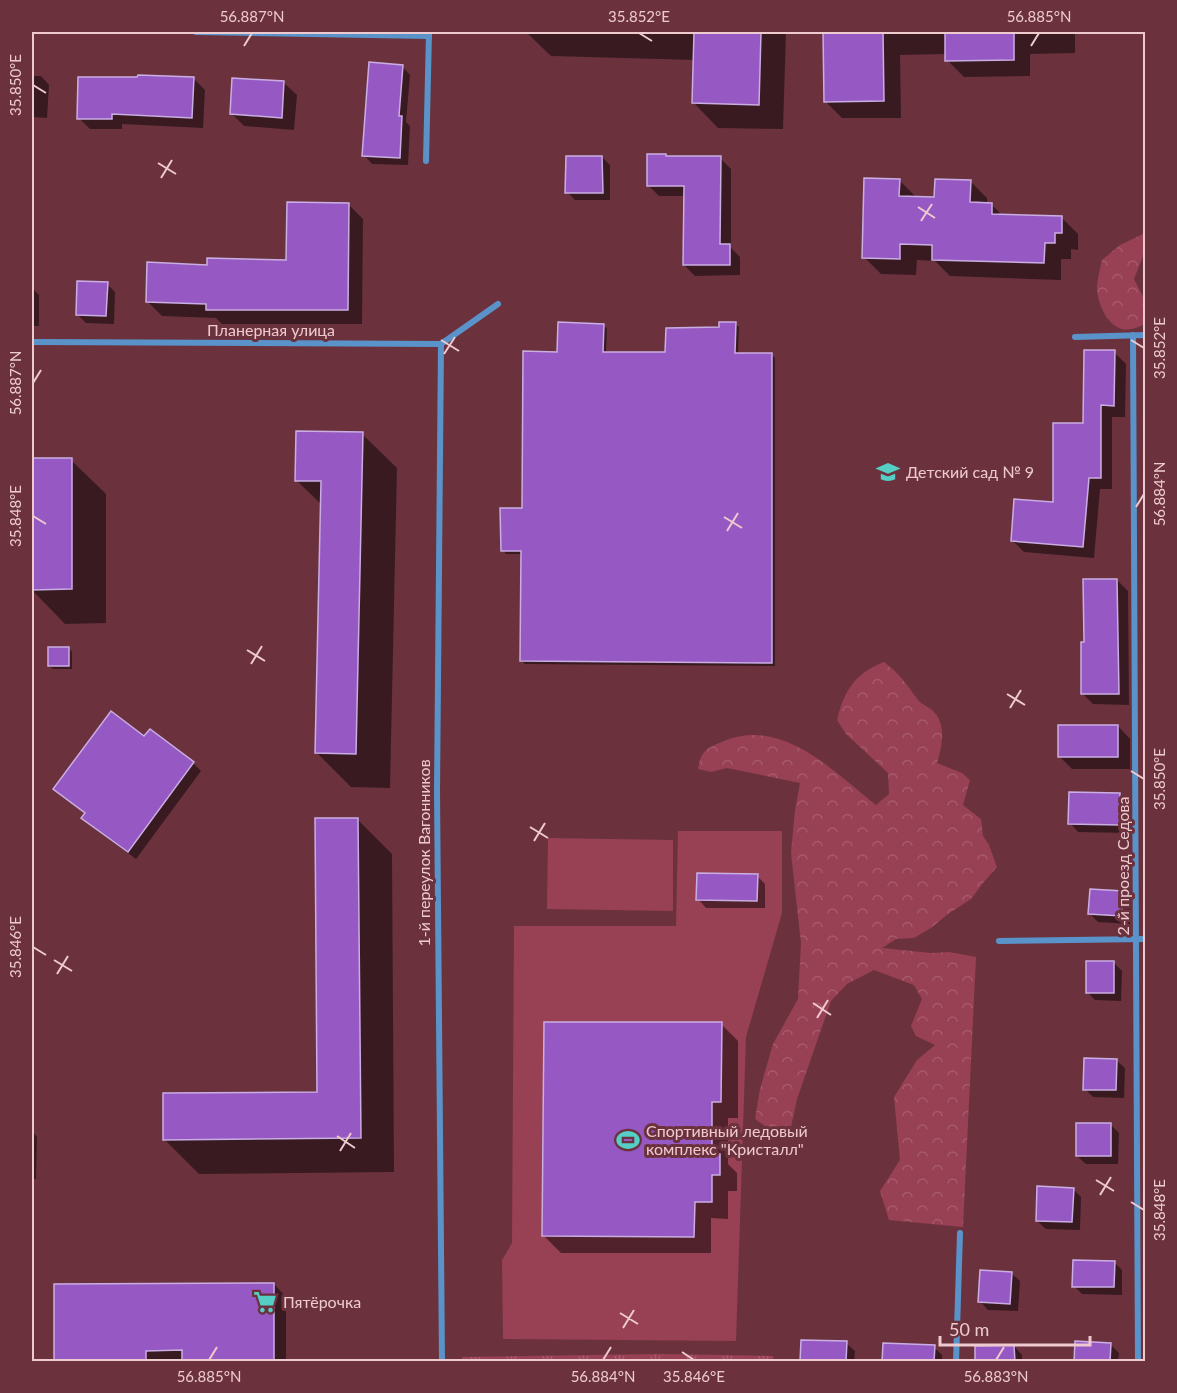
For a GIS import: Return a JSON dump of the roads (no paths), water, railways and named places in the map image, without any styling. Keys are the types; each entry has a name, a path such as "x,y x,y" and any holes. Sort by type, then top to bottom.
{"street":[{"path":"196,32 429,34 426,160"},
{"path":"441,344 498,304"},
{"name":"2-й проезд Седова","path":"1133,335 1138,1362"},
{"path":"1075,337 1146,335"},
{"name":"Планерная улица","path":"32,342 441,344"},
{"name":"1-й переулок Вагонников","path":"441,344 437,814 442,1362"},
{"path":"999,941 1146,939"},
{"path":"956,1362 960,1233"}],"place":[{"name":"Детский сад № 9","path":"888,472"},
{"name":"Спортивный ледовый комплекс \"Кристалл\"","path":"628,1140"},
{"name":"Пятёрочка","path":"265,1302"}]}
